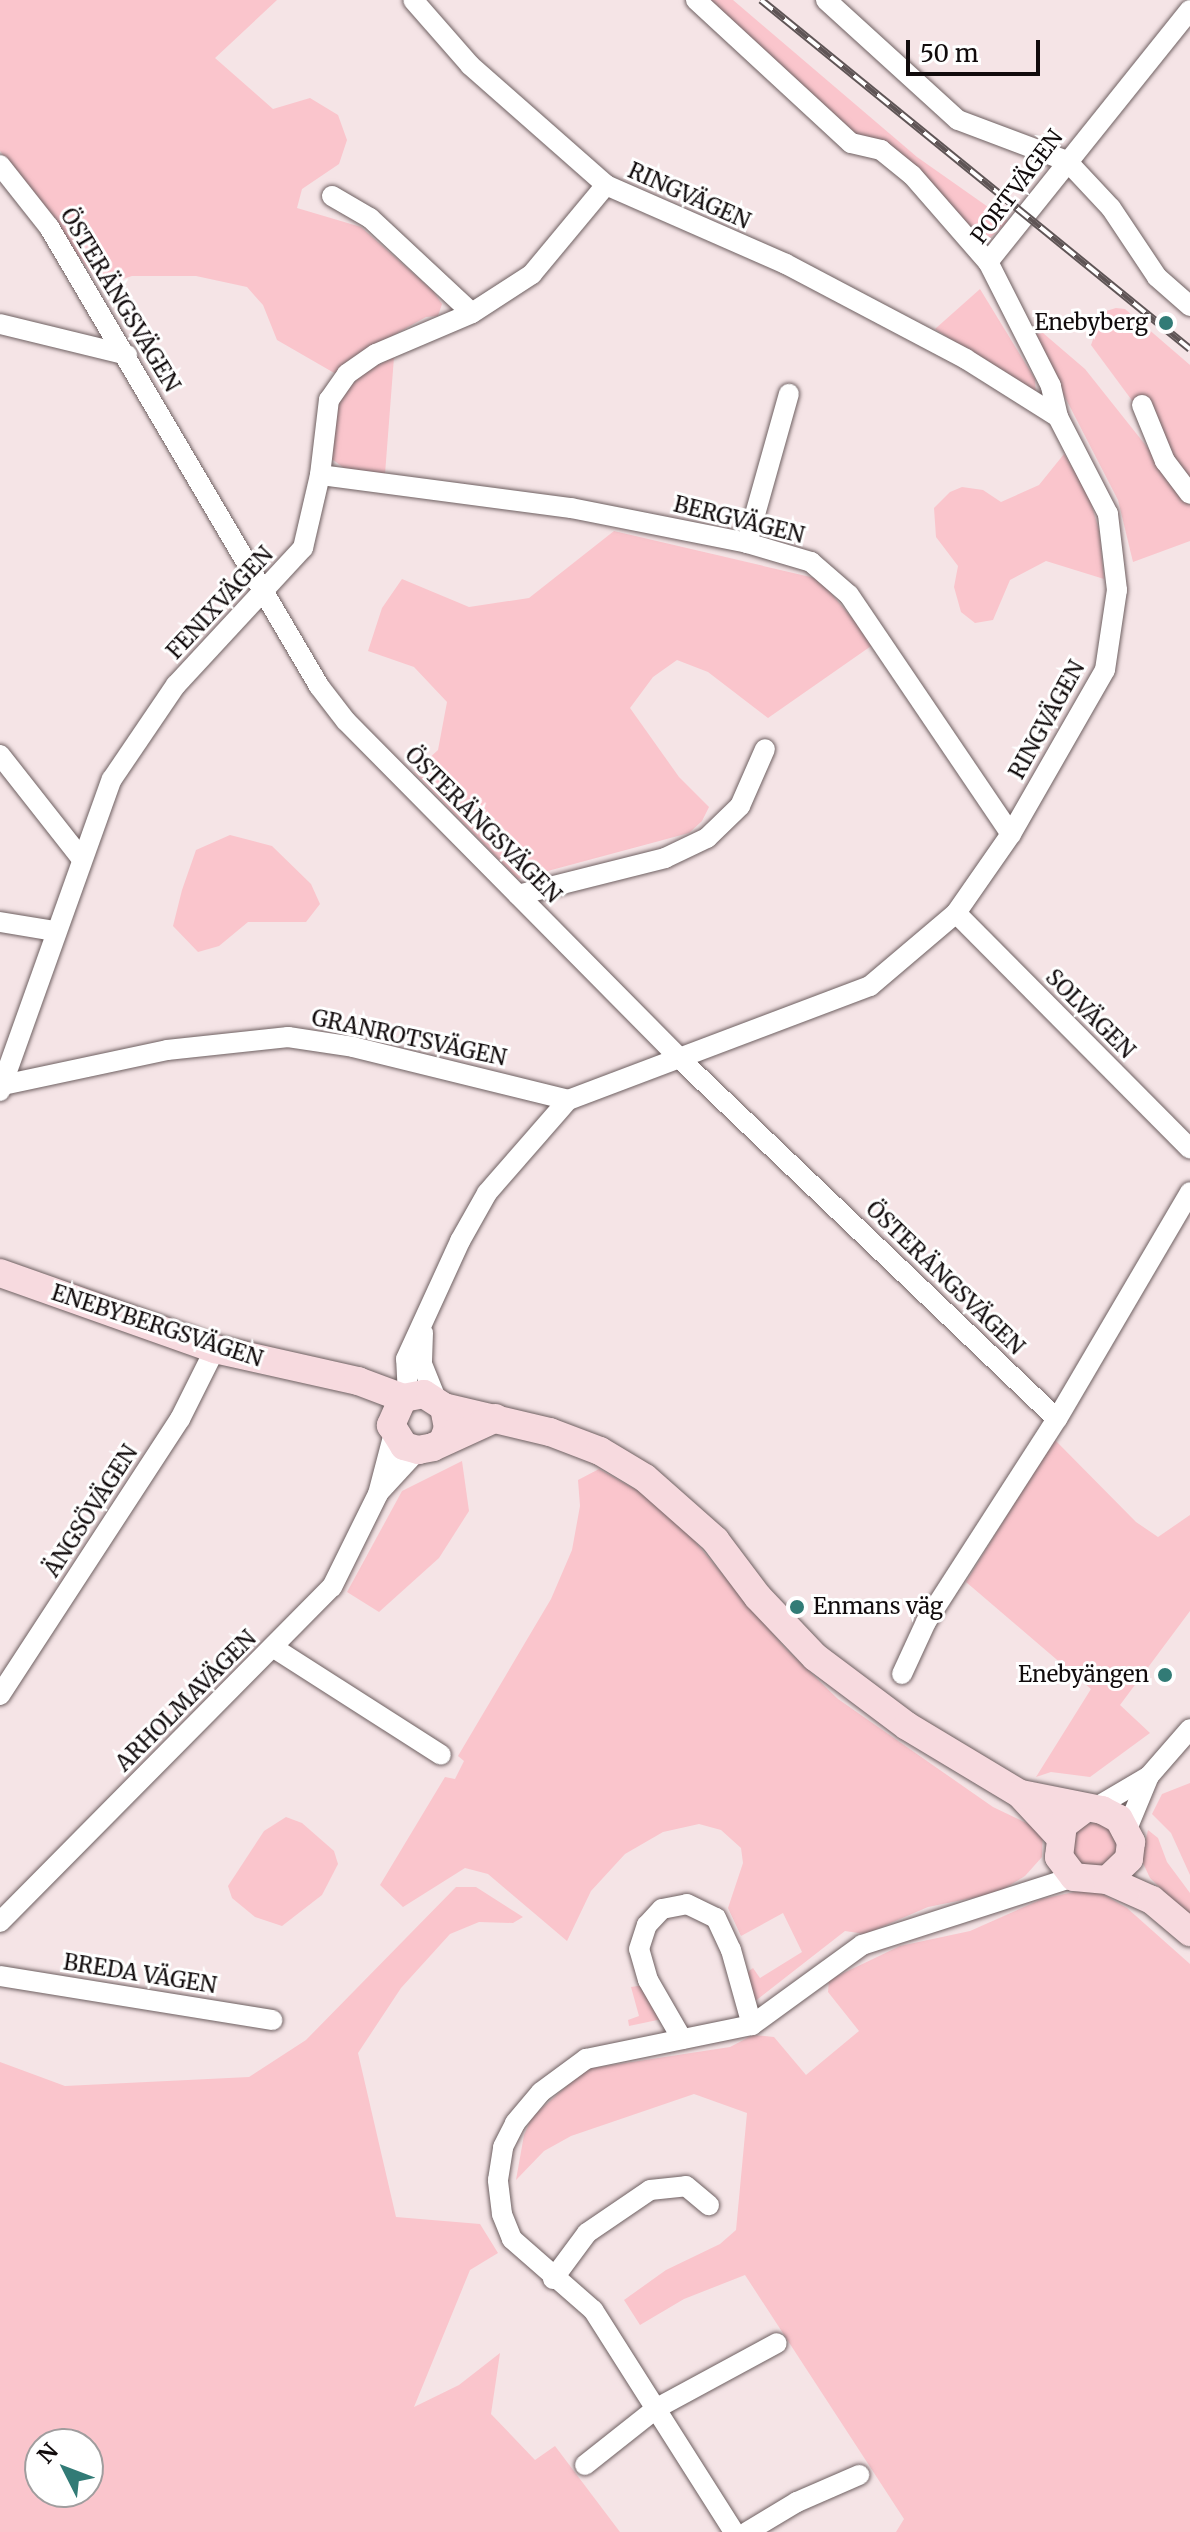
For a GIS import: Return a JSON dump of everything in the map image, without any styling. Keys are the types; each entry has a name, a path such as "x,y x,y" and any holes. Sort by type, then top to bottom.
{"main road":[{"name":"ENEBYBERGSVÄGEN","path":"0,1273 215,1349 315,1376 358,1381 496,1418 600,1451 645,1478 715,1540 758,1597 815,1657 900,1721 1020,1794 1110,1812 1127,1829"},
{"name":"ENEBYBERGSVÄGEN","path":"315,1376 356,1396 393,1429 404,1446 430,1446"},
{"path":"393,1429 423,1400 448,1428 430,1446"},
{"path":"430,1446 496,1418"},
{"name":"ENEBYBERGSVÄGEN","path":"1020,1794 1064,1856"},
{"path":"1089,1809 1071,1816 1064,1856 1152,1900 1190,1932"},
{"path":"1127,1829 1129,1859 1152,1900"},
{"path":"1107,1880 1129,1859"}],"street":[{"name":"RINGVÄGEN","path":"413,0 470,65 606,185 799,271 966,359 1058,417 1108,514 1117,590 1105,670 1011,834 956,913 870,986 568,1100 487,1193 460,1241 423,1329 406,1359 423,1400"},
{"path":"696,0 851,143 881,150 912,175 988,262"},
{"path":"826,0 958,120 1067,161 1111,208 1157,277 1190,306"},
{"name":"PORTVÄGEN","path":"1058,417 1051,386 988,262 1190,10"},
{"name":"ÖSTERÄNGSVÄGEN","path":"0,165 49,227 127,355 264,595 346,721 680,1059 1057,1419"},
{"name":"FENIXVÄGEN","path":"1,1088 81,858 112,779 176,685 264,595 303,548 320,475 329,400 347,374 376,354 472,313 532,274 606,185"},
{"path":"332,196 370,218 472,313"},
{"path":"0,324 127,355"},
{"path":"747,543 789,394"},
{"path":"1142,405 1165,461 1190,494"},
{"name":"BERGVÄGEN","path":"320,475 571,508 747,543 811,562 849,595 1011,834"},
{"path":"518,895 665,858 707,838 740,806 765,749"},
{"path":"0,755 81,858"},
{"name":"SOLVÄGEN","path":"956,913 1190,1149"},
{"path":"0,922 55,931"},
{"name":"GRANROTSVÄGEN","path":"1,1088 167,1050 288,1037 353,1047 568,1100"},
{"path":"902,1674 926,1622 1057,1419 1190,1192"},
{"name":"RINGVÄGEN","path":"423,1329 423,1400"},
{"name":"ÄNGSÖVÄGEN","path":"0,1695 180,1419 215,1349"},
{"name":"ARHOLMAVÄGEN","path":"0,1922 332,1587 378,1494 393,1429"},
{"name":"ARHOLMAVÄGEN","path":"378,1494 430,1446"},
{"path":"274,1648 441,1755"},
{"path":"1127,1829 1149,1776 1190,1729"},
{"path":"1089,1809 1149,1776"},
{"path":"734,2532 593,2310 553,2279 512,2239 502,2214 503,2147 515,2123 541,2092 586,2059 752,2025 862,1945 1023,1892 1064,1856"},
{"path":"682,2039 648,1980 639,1949 647,1925 662,1909 687,1904 716,1918 731,1950 752,2025"},
{"name":"BREDA VÄGEN","path":"0,1976 272,2020"},
{"path":"553,2279 587,2233 650,2190 686,2186 709,2205"},
{"path":"585,2465 657,2408 777,2343"},
{"path":"747,2532 797,2502 859,2475"}],"shaded area":[{"path":"0,0 277,0 215,58 273,109 310,98 338,115 347,140 339,164 302,189 297,208 361,227 433,291 442,304 438,316 426,317 351,359 336,374 277,340 263,305 247,287 196,276 132,276 101,286 0,151"},
{"path":"709,0 733,0 917,157 1008,221 989,239 975,238 953,225"},
{"path":"980,289 1035,379 1036,395 935,329"},
{"path":"1125,309 1190,365 1190,479 1091,345 1103,312"},
{"path":"1043,333 1085,369 1190,501 1190,541 1133,562 1118,500 1033,335"},
{"path":"394,357 385,474 351,473 329,457 338,400 364,372"},
{"path":"1064,454 1088,493 1099,530 1104,579 1046,561 1010,580 993,620 975,623 961,612 954,587 958,566 936,537 934,508 950,492 962,487 983,490 1001,502 1039,485"},
{"path":"614,531 819,579 874,644 768,718 708,672 677,660 653,677 630,708 679,777 709,807 702,821 689,833 518,879 414,772 438,750 447,702 414,667 368,651 382,608 402,579 469,607 529,598"},
{"path":"230,835 272,846 311,884 320,904 306,922 248,922 219,946 198,952 173,926 182,890 196,850"},
{"path":"1054,1439 1136,1522 1158,1537 1190,1515 1190,1611 1120,1705 1150,1733 1090,1777 1051,1772 1036,1777 1091,1689 966,1582"},
{"path":"462,1461 469,1511 439,1558 379,1612 347,1592 402,1491"},
{"path":"599,1469 647,1496 686,1531 785,1648 838,1699 993,1807 1043,1831 1042,1857 1025,1876 997,1893 928,1907 865,1934 845,1931 754,2002 746,1976 749,1971 753,1968 760,1978 802,1952 783,1913 741,1936 728,1908 743,1863 741,1848 721,1830 699,1824 663,1832 625,1854 591,1891 567,1941 488,1874 465,1868 403,1907 380,1885 445,1777 455,1779 464,1761 458,1756 551,1599 572,1550 580,1506 578,1480"},
{"path":"1190,1783 1190,1875 1171,1833 1152,1814 1162,1794"},
{"path":"286,1817 302,1823 334,1851 338,1864 322,1895 282,1926 255,1917 232,1898 228,1886 264,1831"},
{"path":"1094,1823 1110,1830 1117,1846 1110,1862 1094,1869 1078,1862 1071,1846 1078,1830"},
{"path":"1148,1830 1158,1838 1167,1862 1190,1893 1190,1917 1150,1878 1141,1859"},
{"path":"456,1887 476,1887 523,1917 513,1923 479,1922 450,1934 401,1988 358,2053 396,2217 480,2224 498,2253 470,2270 414,2407 459,2385 500,2353 491,2414 535,2460 555,2446 620,2532 0,2532 0,2062 65,2086 249,2077 306,2040"},
{"path":"1092,1888 1127,1908 1190,1964 1190,2532 896,2532 904,2519 745,2275 684,2299 640,2325 624,2300 666,2270 720,2244 736,2230 747,2113 694,2094 571,2136 544,2151 516,2180 524,2135 532,2117 586,2069 730,2047 753,2035 774,2037 806,2075 859,2031 828,1992 829,1980 900,1946 970,1931 1042,1899"},
{"path":"644,1985 662,2019 629,2026 628,2020 639,2016 631,1987"}],"railway":[{"path":"761,0 1190,349"}],"place":[{"name":"Enebyberg","path":"1166,323"},
{"name":"Enmans väg","path":"797,1607"},
{"name":"Enebyängen","path":"1165,1675"}]}
